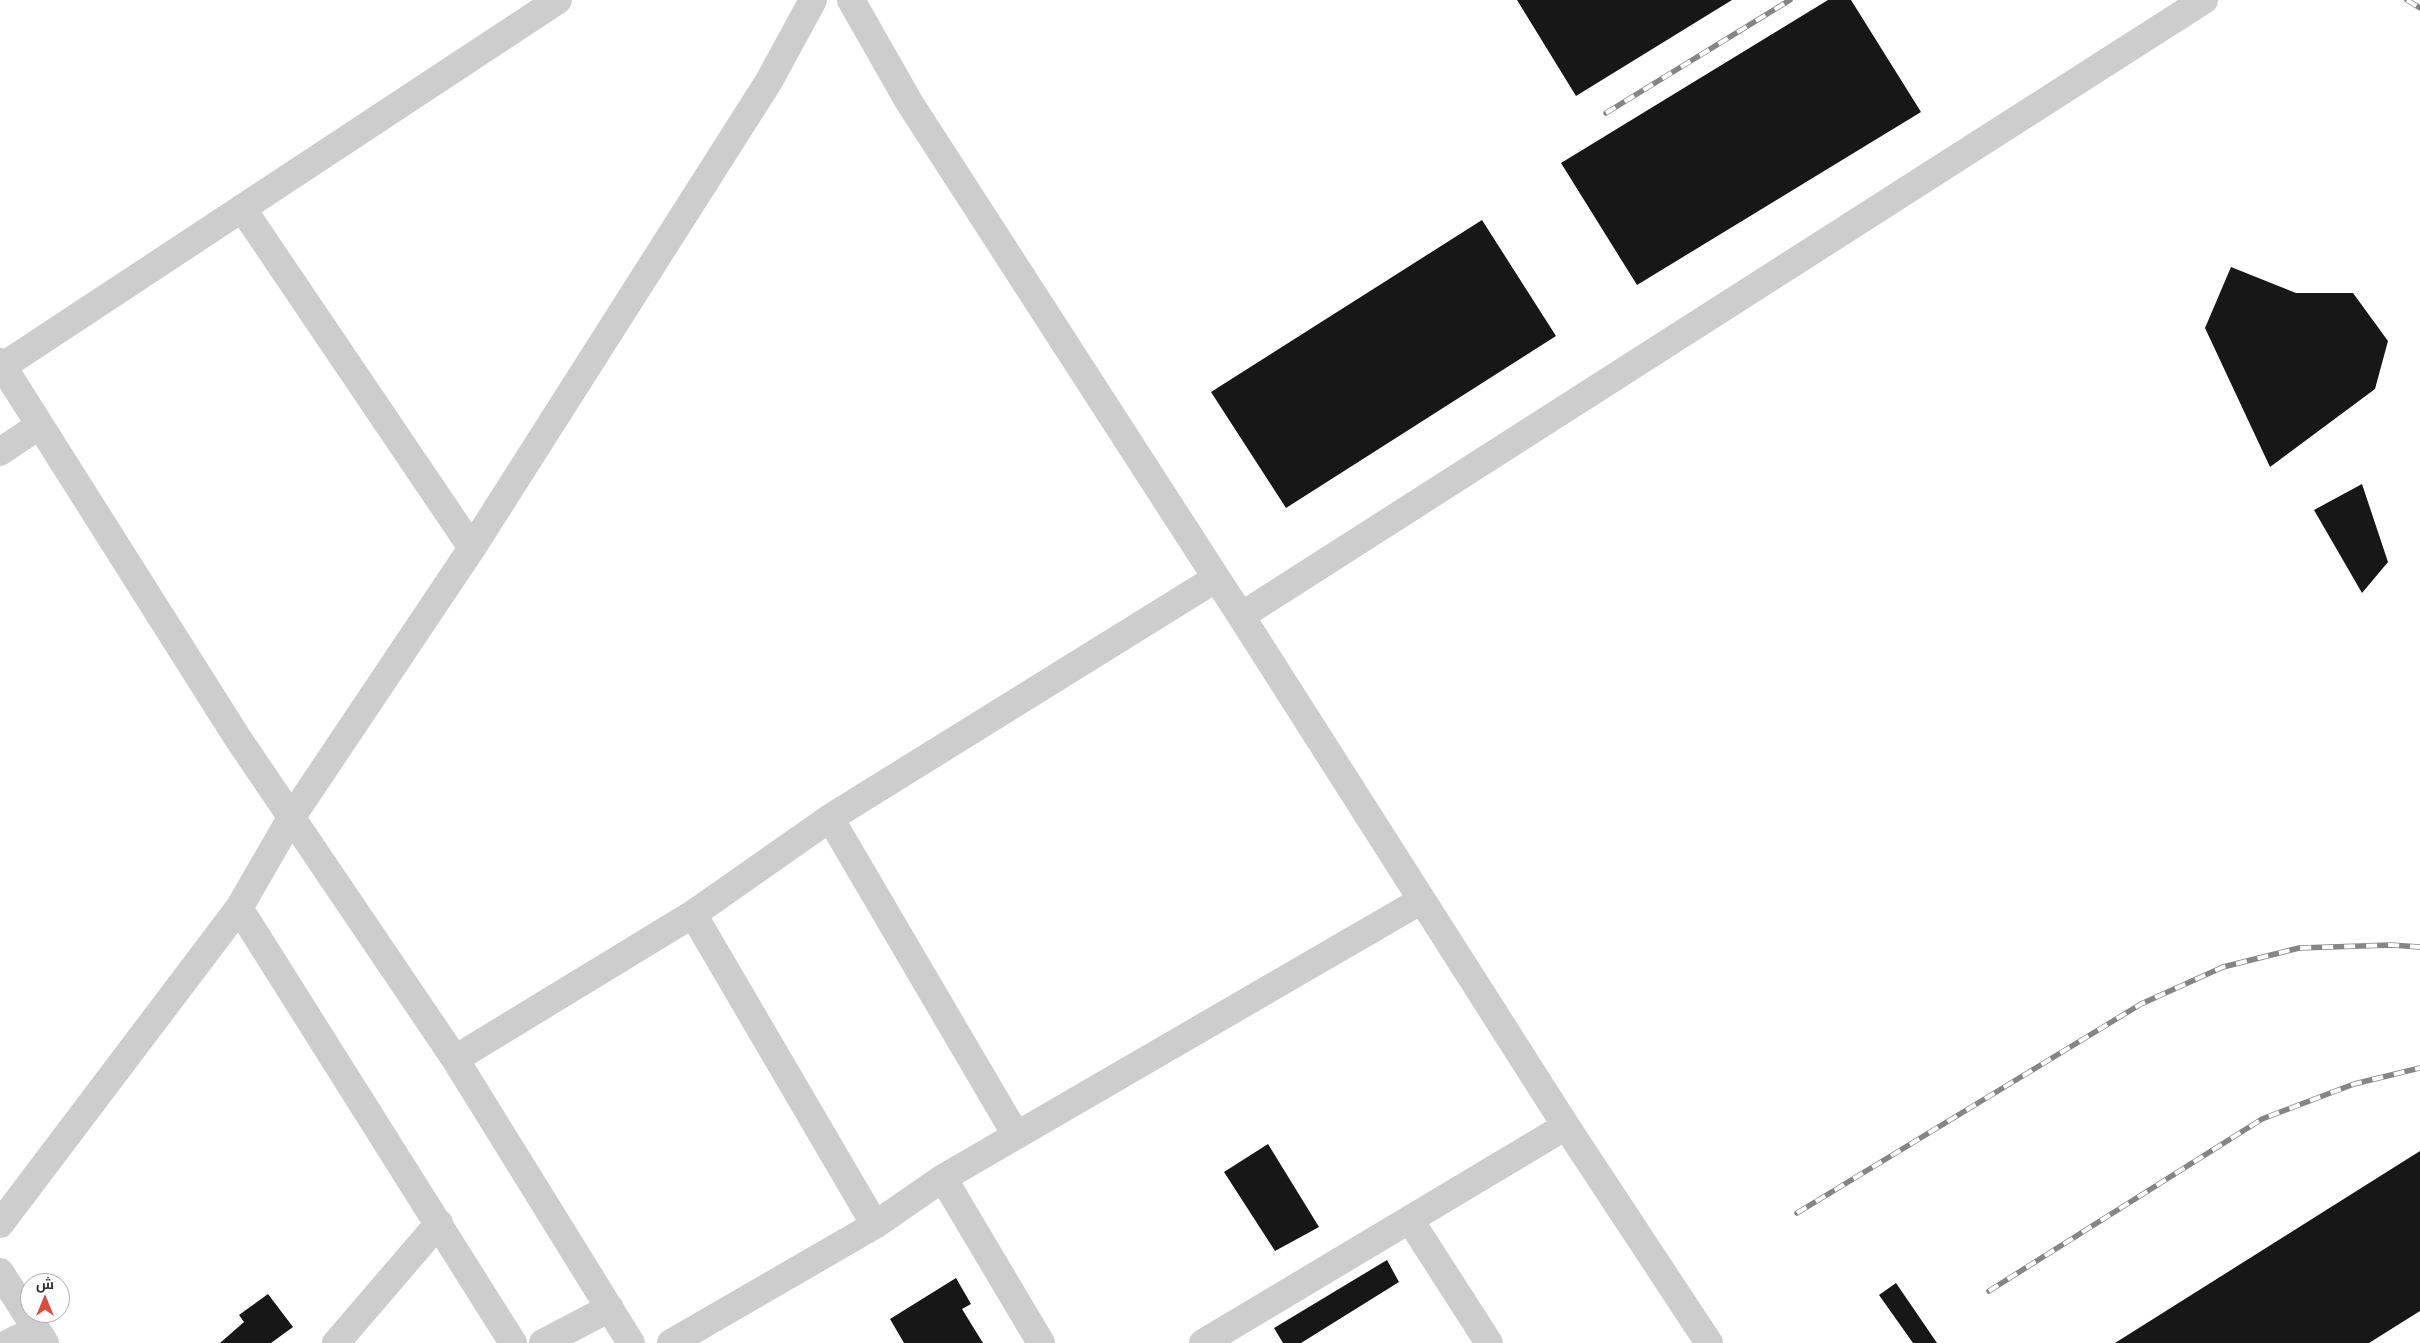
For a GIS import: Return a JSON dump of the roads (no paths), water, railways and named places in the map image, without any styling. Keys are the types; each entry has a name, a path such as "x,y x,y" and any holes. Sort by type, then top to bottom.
{"street":[{"path":"558,0 1,364 232,728 455,1059 631,1343"},
{"path":"0,1224 239,908 291,818 472,548 769,81 813,0"},
{"path":"851,0 909,102 1215,579 1241,616 1566,1126 1709,1343"},
{"path":"1241,616 2204,0"},
{"path":"242,208 472,548"},
{"path":"0,452 40,425"},
{"path":"455,1059 693,914 830,818 1215,579"},
{"path":"830,818 1016,1135"},
{"path":"671,1343 875,1225 943,1178 1422,900"},
{"path":"239,908 513,1343"},
{"path":"693,914 875,1225"},
{"path":"1203,1343 1566,1126"},
{"path":"943,1178 1041,1343"},
{"path":"1410,1220 1489,1343"},
{"path":"336,1343 439,1223"},
{"path":"0,1272 45,1343"},
{"path":"543,1343 610,1308"},
{"path":"10,1343 21,1337 38,1343"}],"railway":[{"path":"1606,113 1790,0"},
{"path":"2407,0 2420,8"},
{"path":"1797,1213 2141,1004 2223,967 2299,948 2391,945 2420,947"},
{"path":"1989,1291 2262,1119 2354,1084 2420,1068"}]}
